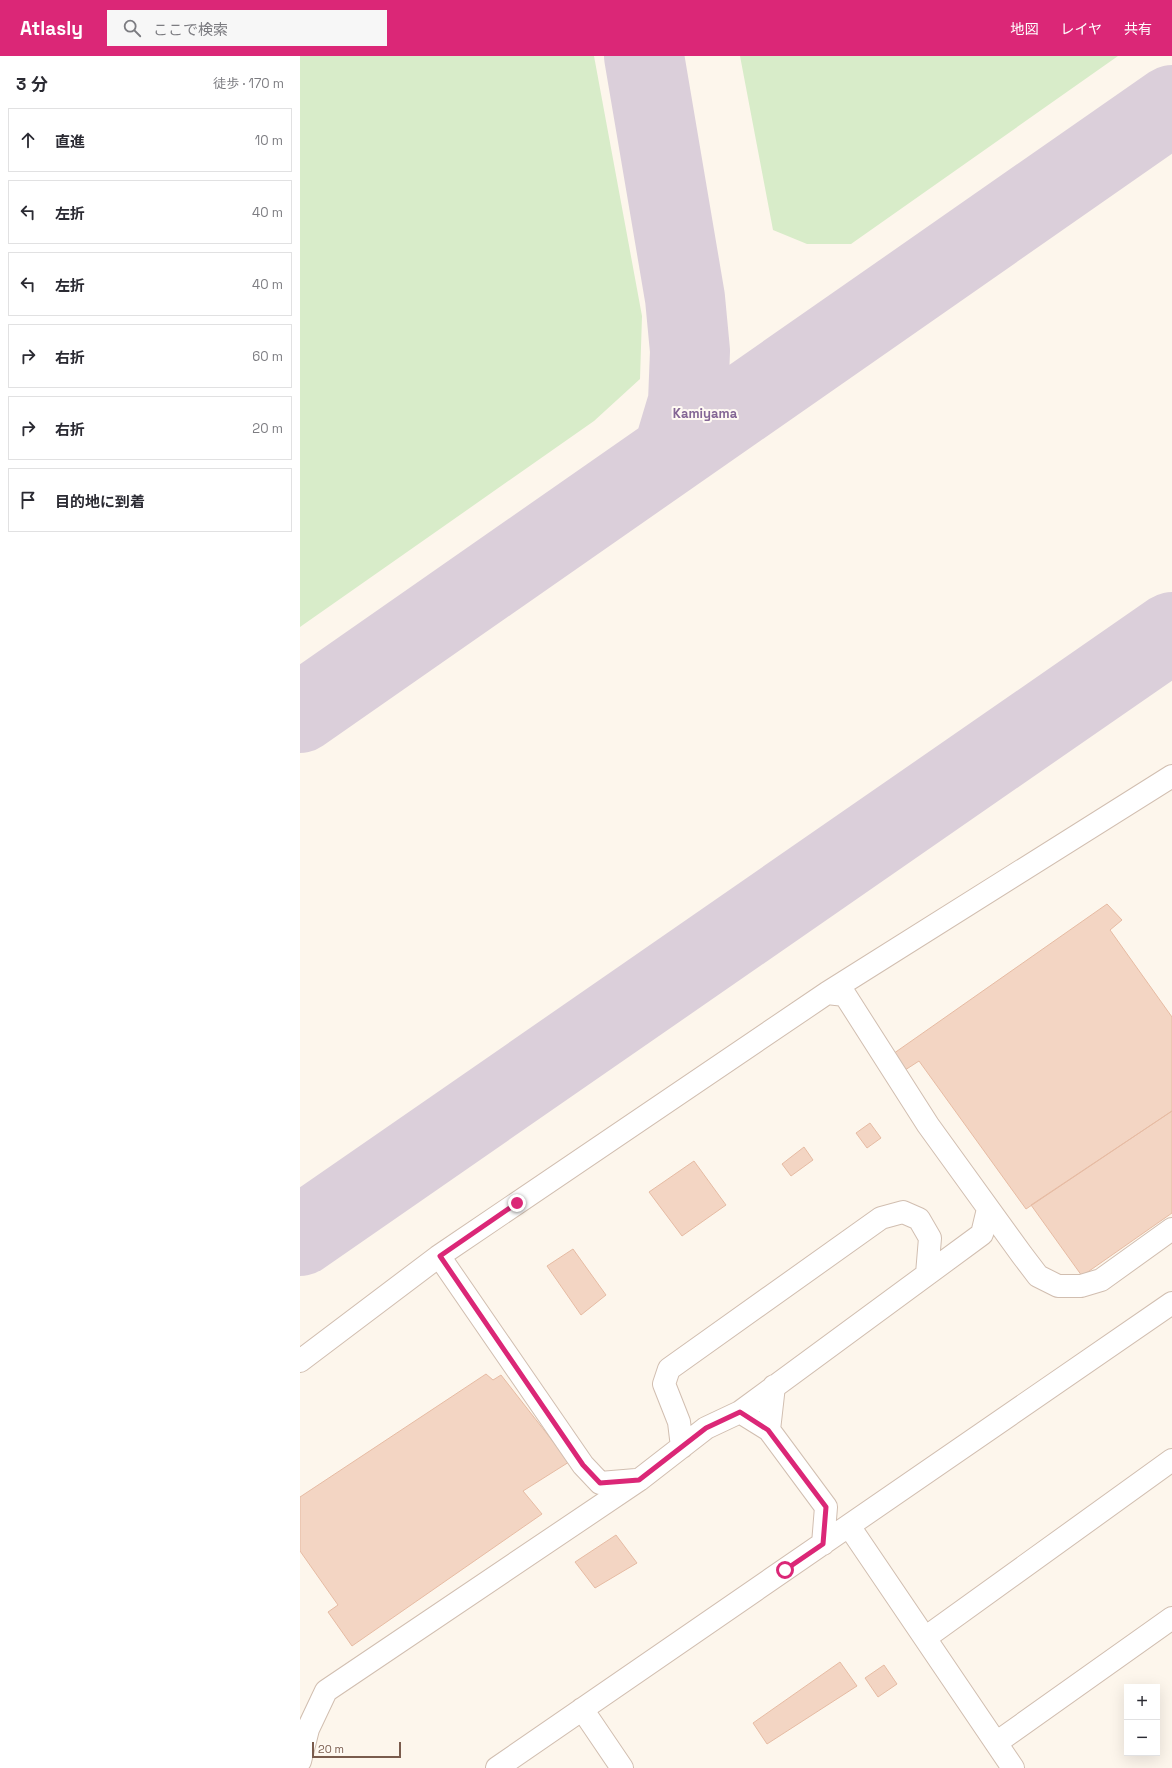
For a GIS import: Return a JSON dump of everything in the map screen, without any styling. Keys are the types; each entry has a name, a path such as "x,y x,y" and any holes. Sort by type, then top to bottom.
{"lane":[{"path":"300,1361 440,1256 827,993 1172,776"},
{"path":"827,993 845,995 928,1125 1038,1276 1058,1286 1081,1286 1101,1280 1172,1229"},
{"path":"300,1761 308,1729 326,1691 639,1480 706,1428 740,1412 982,1234 988,1209"},
{"path":"682,1446 679,1422 664,1384 669,1369 881,1218 903,1212 920,1220 930,1238 955,1254"},
{"path":"982,1234 1022,1255"},
{"path":"928,1274 930,1238"},
{"path":"440,1256 583,1465 600,1483 639,1480"},
{"path":"497,1768 1172,1303"},
{"path":"768,1430 774,1386"},
{"path":"740,1412 768,1430 826,1507 854,1522 925,1638 1013,1768"},
{"path":"679,1422 706,1428"},
{"path":"925,1638 1172,1460"},
{"path":"823,1544 826,1507"},
{"path":"996,1743 1172,1618"},
{"path":"582,1710 622,1768"}],"green space":[{"path":"300,56 594,56 642,316 640,379 594,421 300,627"},
{"path":"740,56 1118,56 851,244 807,244 773,230"}],"building":[{"path":"1107,904 1122,920 1110,930 1172,1017 1172,1111 1026,1209 919,1061 902,1072 890,1056"},
{"path":"1172,1111 1172,1213 1082,1276 1031,1205"},
{"path":"870,1123 881,1138 867,1148 856,1133"},
{"path":"804,1147 813,1160 791,1176 782,1164"},
{"path":"694,1161 726,1205 682,1236 649,1192"},
{"path":"573,1249 606,1295 581,1315 547,1266"},
{"path":"486,1374 493,1380 501,1375 569,1462 523,1491 542,1514 352,1646 328,1612 338,1605 300,1551 300,1497"},
{"path":"616,1535 637,1563 595,1588 575,1562"},
{"path":"840,1662 857,1686 767,1744 753,1723"},
{"path":"884,1665 897,1684 878,1697 865,1678"}],"taxiway":[{"path":"644,56 685,298 690,351 688,402 673,452"},
{"path":"300,713 1172,105"},
{"path":"300,1236 1172,632"}],"district":[{"name":"Kamiyama","path":"705,413"}],"route":[{"path":"517,1203 440,1256 583,1465 600,1483 639,1480 706,1428 740,1412 768,1430 826,1507 823,1544 785,1570"}]}
